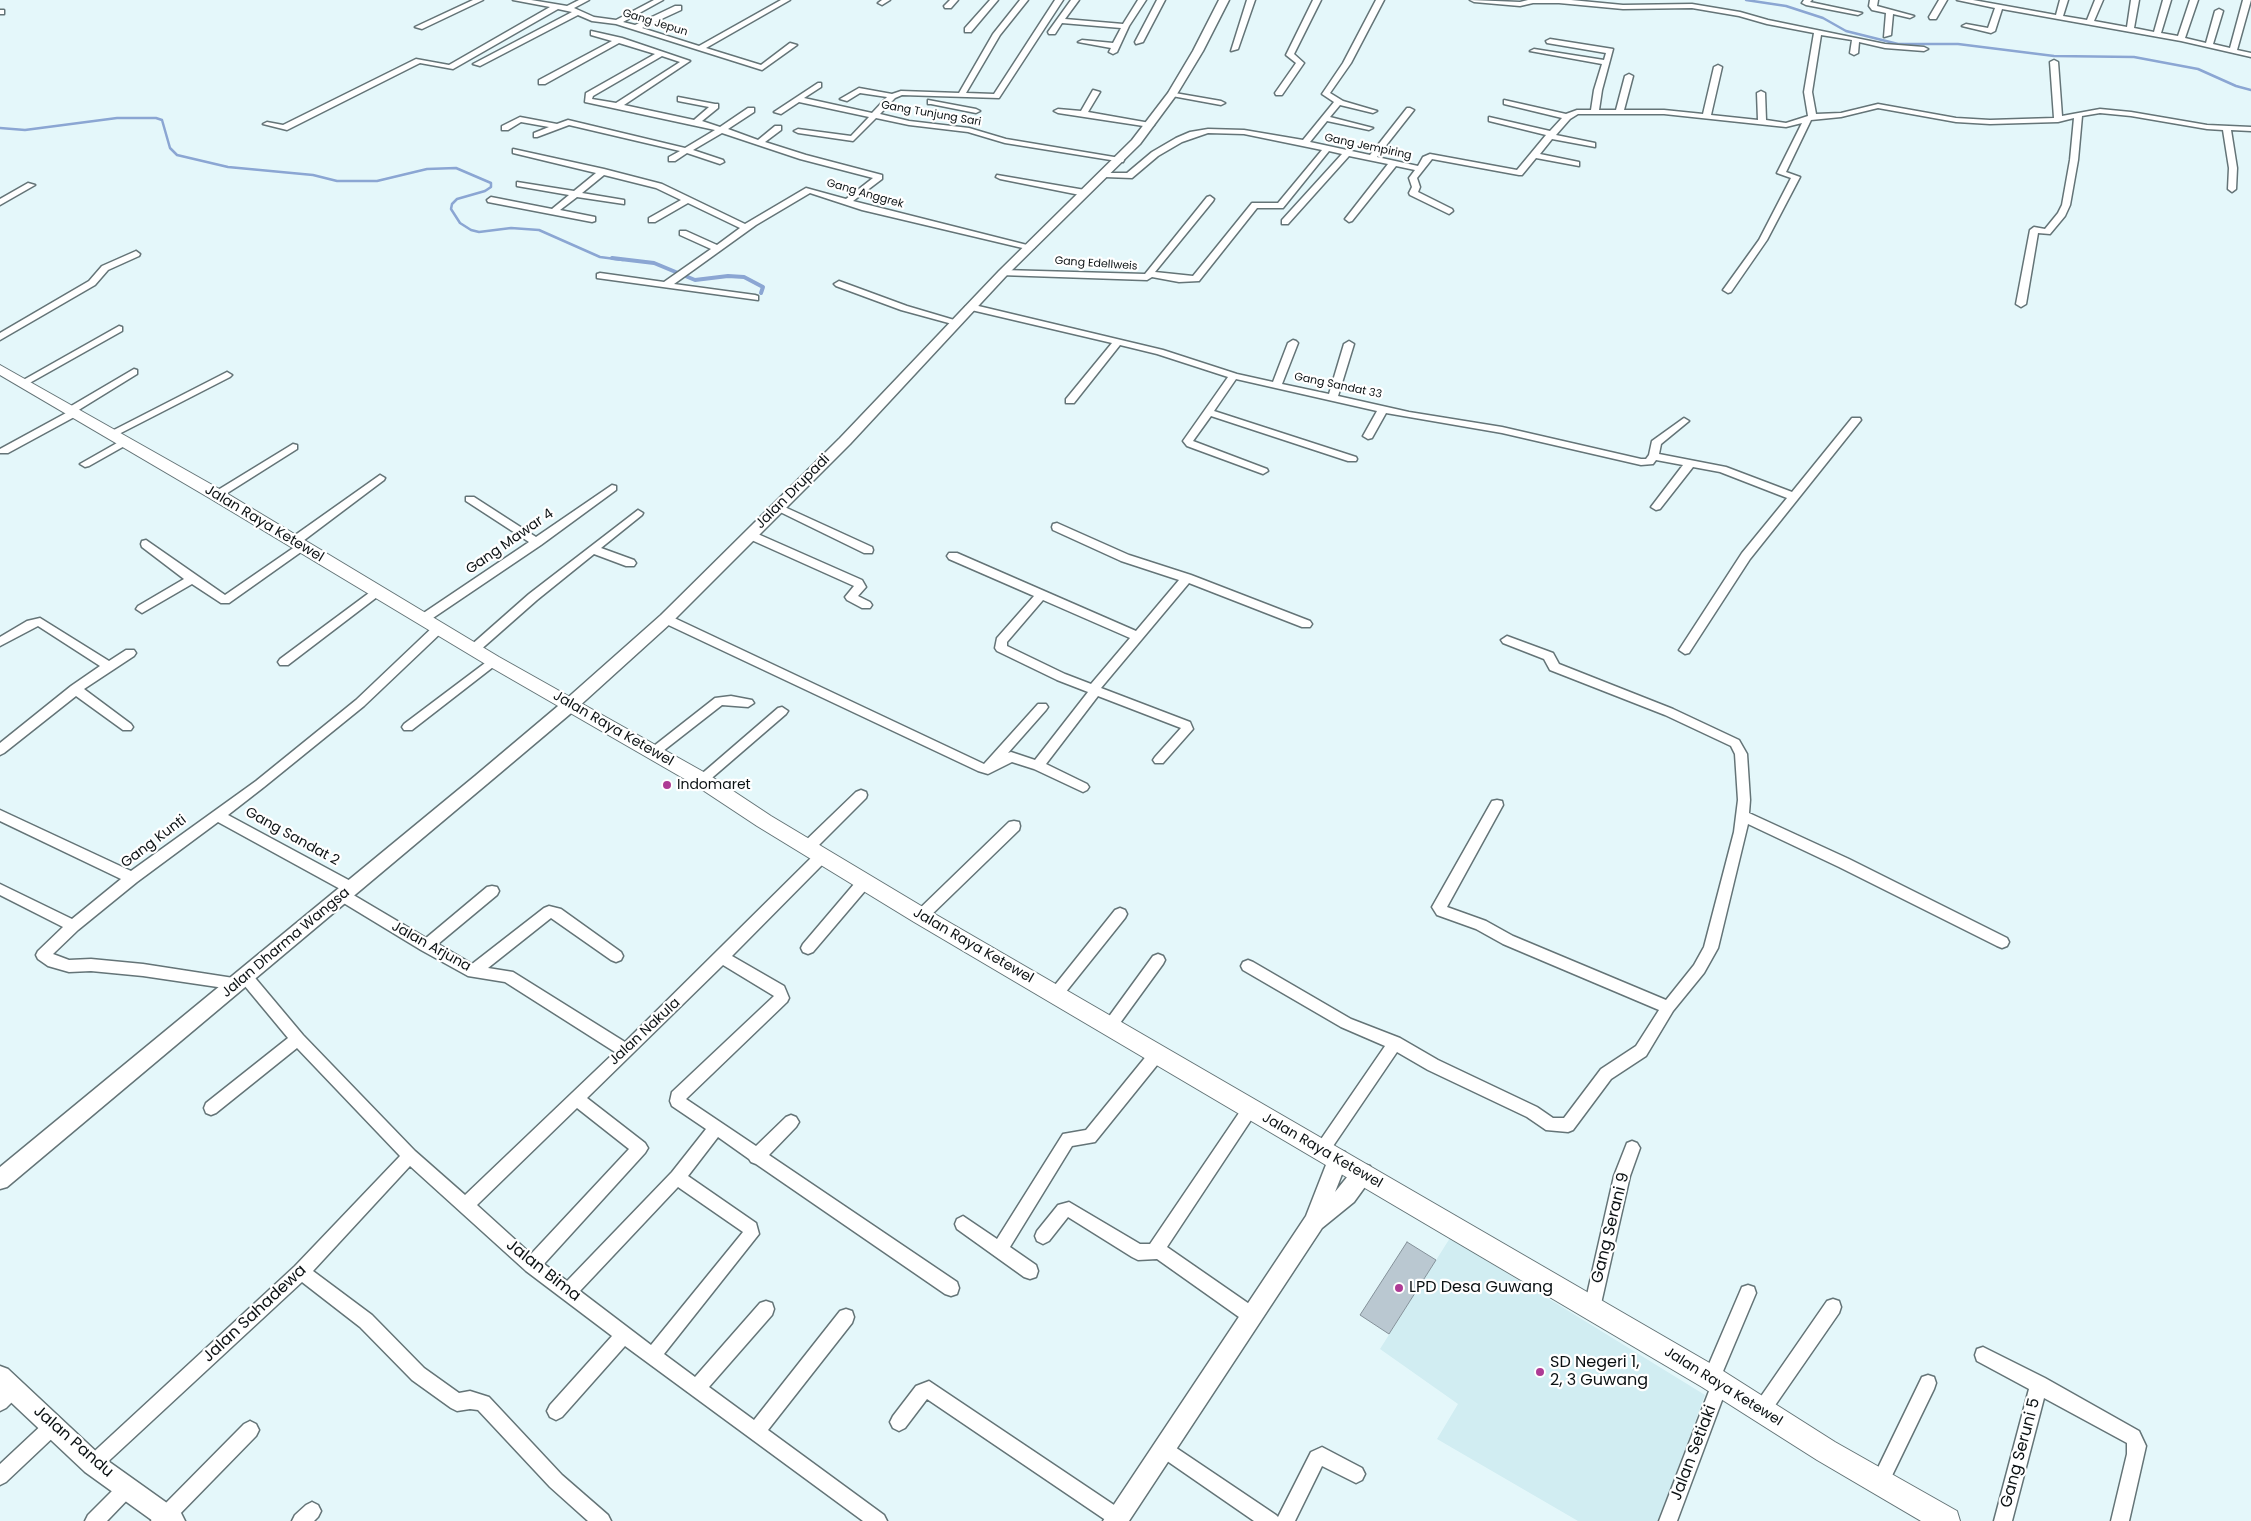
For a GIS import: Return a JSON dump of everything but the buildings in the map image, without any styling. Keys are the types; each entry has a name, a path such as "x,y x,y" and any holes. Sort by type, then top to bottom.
{"main road":[{"name":"Jalan Raya Ketewel","path":"0,369 217,495 493,661 702,780 921,916 1250,1110 1363,1173 1592,1308 1715,1381 1761,1412 1947,1521"}],"street":[{"path":"419,27 479,0"},
{"name":"Gang Jepun","path":"516,0 568,8 592,19 617,22 762,68 793,45"},
{"path":"568,8 585,0"},
{"path":"617,22 659,0"},
{"name":"Gang Jepun","path":"699,48 786,0"},
{"path":"948,6 954,0"},
{"path":"968,30 994,0"},
{"path":"961,95 997,34 1024,0"},
{"path":"844,99 859,90 892,96 904,93 994,97 1059,0"},
{"path":"1052,32 1074,0"},
{"path":"1082,42 1115,49 1125,26 1142,0"},
{"path":"1139,42 1161,0"},
{"name":"Jalan Drupadi","path":"570,705 666,619 751,535 845,440 1007,268 1120,160 1150,125 1172,94 1202,44 1224,0"},
{"path":"1234,50 1251,0"},
{"path":"1279,92 1300,63 1290,55 1317,0"},
{"path":"1373,110 1338,102 1338,100 1326,94 1347,63 1380,0"},
{"path":"1474,0 1520,4 1533,1 1559,1 1623,7 1692,6 1740,14 1885,46 1924,49"},
{"path":"1808,0 1806,3 1858,13"},
{"path":"1874,0 1874,8 1910,16"},
{"path":"1933,17 1943,0"},
{"path":"1961,0 2181,39 2251,54"},
{"path":"2008,9 2012,0"},
{"path":"2059,18 2064,0"},
{"path":"2090,23 2099,0"},
{"path":"2130,30 2135,0"},
{"path":"2157,35 2167,0"},
{"path":"2181,39 2194,0"},
{"path":"2233,50 2247,0"},
{"path":"267,124 284,128 420,61 450,67 556,7"},
{"path":"1966,26 1990,31 1999,7"},
{"path":"636,28 678,8"},
{"path":"2209,45 2219,11"},
{"path":"1887,35 1890,12"},
{"path":"477,64 576,13"},
{"path":"1060,21 1084,24 1100,22 1125,26"},
{"path":"1728,290 1763,240 1796,177 1781,173 1810,117 1808,92 1818,32"},
{"path":"594,33 662,53 686,63 618,106"},
{"path":"1854,53 1856,39"},
{"path":"542,82 620,40"},
{"path":"1550,41 1609,50 1609,56 1605,62 1602,81 1598,90 1596,112"},
{"path":"1534,51 1605,62"},
{"path":"662,53 588,97 590,101 696,122 723,129 803,157 878,175 878,178 847,202"},
{"path":"2054,62 2058,120"},
{"path":"1706,117 1718,67"},
{"path":"1619,114 1629,76"},
{"path":"778,112 818,85"},
{"path":"1083,114 1096,92"},
{"path":"1761,93 1762,122"},
{"path":"924,109 939,94"},
{"path":"1172,94 1221,103"},
{"path":"798,131 852,139 892,96"},
{"path":"681,99 715,106 696,122"},
{"name":"Gang Tunjung Sari","path":"797,99 909,124 969,130 1005,141 1120,160"},
{"path":"932,102 976,110"},
{"path":"1304,144 1338,102"},
{"path":"1507,102 1567,117 1577,112 1619,114 1659,112 1786,125 1810,117 1841,115 1869,106 1884,106 1969,121 2058,120 2078,114 2112,112 2227,129 2251,129"},
{"path":"672,159 751,110"},
{"path":"1371,159 1410,110"},
{"path":"1058,111 1150,125"},
{"path":"2022,304 2034,230 2047,232 2062,214 2066,205 2074,160 2078,114"},
{"name":"Gang Jempiring","path":"1104,175 1129,176 1171,145 1201,132 1244,132 1421,170 1426,159 1430,156 1519,173 1567,117"},
{"path":"1325,118 1369,128"},
{"path":"505,128 519,119 556,126"},
{"path":"1492,119 1592,145"},
{"path":"536,135 568,122 685,150 720,162"},
{"path":"760,143 778,128"},
{"path":"2227,129 2233,168 2232,188"},
{"path":"1149,274 1179,280 1196,279 1256,205 1280,206 1326,150"},
{"path":"516,151 659,186 746,228"},
{"path":"1285,222 1346,154"},
{"path":"1534,155 1576,164"},
{"path":"1349,219 1392,164"},
{"path":"1421,170 1413,178 1416,187 1413,193 1448,211"},
{"path":"553,212 604,172"},
{"path":"1000,176 1085,193"},
{"path":"520,184 621,202"},
{"path":"0,202 32,185"},
{"name":"Gang Anggrek","path":"665,286 684,270 806,190 847,202 1031,247"},
{"name":"Gang Edellweis","path":"1007,268 1142,278 1149,274 1210,199"},
{"path":"491,200 592,219"},
{"path":"652,220 686,200"},
{"path":"683,234 717,248"},
{"path":"0,337 92,283 105,268 136,254"},
{"path":"600,276 755,298"},
{"path":"840,284 904,308 956,322"},
{"name":"Gang Sandat 33","path":"970,308 1160,352 1234,376 1383,409 1502,430 1640,462 1649,462 1654,456 1722,469 1794,497"},
{"path":"23,383 120,329"},
{"path":"1070,401 1118,342"},
{"path":"1276,386 1293,343"},
{"path":"1333,398 1349,344"},
{"path":"4,451 72,412 134,372"},
{"path":"85,464 118,438 227,375"},
{"path":"1234,376 1188,440 1190,444 1262,471"},
{"path":"1368,436 1383,409"},
{"path":"1208,412 1352,460"},
{"path":"1686,650 1746,556 1856,420"},
{"path":"1654,456 1656,443 1684,421"},
{"path":"217,495 293,447"},
{"path":"1656,507 1691,462"},
{"path":"146,544 223,600 228,599 380,478"},
{"name":"Gang Mawar 4","path":"431,623 537,542 612,488"},
{"path":"470,499 537,542"},
{"path":"778,508 868,550"},
{"path":"474,649 638,513"},
{"path":"1057,527 1125,558 1187,578 1306,624"},
{"path":"751,535 858,583 860,587 851,597 866,606"},
{"path":"593,549 630,563"},
{"path":"953,556 1139,637"},
{"path":"1038,766 1092,697 1094,690 1187,578"},
{"path":"142,609 192,579"},
{"path":"284,662 377,591"},
{"path":"1041,595 1002,641 1000,647 1061,677 1187,727 1159,760"},
{"path":"666,619 986,769 1011,758 1038,766 1083,787"},
{"path":"0,642 31,624 40,622 107,666"},
{"name":"Gang Kunti","path":"242,981 90,965 69,966 53,962 44,957 46,950 132,878 260,784 360,703 431,623"},
{"path":"1248,966 1346,1023 1395,1043 1433,1065 1532,1112 1551,1125 1568,1126 1606,1074 1640,1051 1668,1007 1699,969 1711,948 1743,816 1741,754 1734,743 1669,712 1554,667 1549,656 1507,640"},
{"path":"0,750 74,689 107,666 130,653"},
{"path":"408,727 493,661"},
{"path":"74,689 127,727"},
{"path":"654,752 719,702 731,700 748,702"},
{"name":"Jalan Dharma Wangsa","path":"0,1180 242,981 570,705"},
{"path":"986,769 1042,707"},
{"path":"702,780 782,711"},
{"name":"Jalan Nakula","path":"465,1206 721,957 862,795"},
{"path":"1497,805 1439,906 1442,911 1481,925 1508,940 1668,1007"},
{"path":"0,815 132,878"},
{"name":"Gang Sandat 2","path":"217,815 347,892"},
{"path":"1743,816 1844,863 2002,942"},
{"path":"921,916 1014,826"},
{"path":"808,948 865,881"},
{"path":"0,889 73,926"},
{"path":"426,946 492,890"},
{"name":"Jalan Arjuna","path":"347,892 426,946 473,972 508,976 625,1050"},
{"path":"473,972 541,916 549,912 556,913 616,956"},
{"path":"1056,994 1120,914"},
{"path":"721,957 783,994 780,1001 677,1097 679,1104 951,1288"},
{"path":"1110,1026 1158,960"},
{"name":"Jalan Bima","path":"242,981 410,1156 532,1265 569,1291 696,1389 878,1521"},
{"path":"211,1108 298,1039"},
{"path":"899,1422 922,1392 929,1390 1116,1519 1315,1221 1328,1182 1330,1154 1395,1043"},
{"path":"999,1250 1068,1139 1090,1136 1157,1054"},
{"path":"532,1265 640,1148 575,1098"},
{"path":"1043,1236 1064,1210 1069,1209 1138,1252 1147,1253 1158,1250 1250,1110"},
{"path":"756,1157 791,1122"},
{"path":"569,1291 677,1177 716,1128"},
{"name":"Gang Serani 9","path":"1592,1308 1622,1176 1632,1148"},
{"name":"Jalan Sahadewa","path":"93,1464 301,1272 410,1156"},
{"path":"1315,1221 1347,1195 1363,1173"},
{"path":"652,1356 751,1234 750,1228 677,1177"},
{"path":"963,1224 1030,1271"},
{"path":"1158,1250 1252,1316"},
{"path":"301,1272 366,1321 418,1374 457,1402 470,1400 482,1402 556,1481 602,1521"},
{"name":"Jalan Setiaki","path":"1668,1521 1715,1381 1748,1293"},
{"path":"1761,1412 1833,1307"},
{"path":"696,1389 766,1309"},
{"path":"756,1431 846,1317"},
{"path":"556,1411 624,1335"},
{"path":"1983,1355 2040,1384 2136,1441 2136,1454 2120,1521"},
{"path":"1880,1482 1928,1383"},
{"name":"Gang Seruni 5","path":"2003,1521 2040,1384"},
{"name":"Jalan Pandu","path":"4,1389 53,1426 93,1464 167,1519"},
{"path":"0,1476 53,1426"},
{"path":"167,1519 250,1430"},
{"path":"1163,1448 1270,1521"},
{"path":"1285,1521 1316,1458 1322,1456 1356,1474"},
{"path":"94,1521 127,1488"}],"shaded area":[{"name":"SD Negeri 1, 2, 3 Guwang","path":"1450,1238 1705,1395 1658,1521 1578,1521 1437,1439 1458,1404 1380,1349"}],"waterway":[{"path":"1746,0 1786,6 1823,18 1846,31 1898,44 1958,44 2054,56 2134,57 2198,69 2236,86 2251,90"},
{"path":"0,128 25,130 117,118 156,118 162,120 170,148 177,155 228,167 313,175 337,181 377,181 427,169 456,168 491,183 491,187 485,191 457,199 452,204 451,209 460,223 471,230 479,232 511,228 539,230 600,257 623,260"},
{"path":"612,258 654,263 695,280 728,276 744,277 763,287 761,293"}],"place":[{"name":"Indomaret","path":"667,785"},
{"name":"LPD Desa Guwang","path":"1399,1288"},
{"name":"SD Negeri 1, 2, 3 Guwang","path":"1540,1372"}]}
